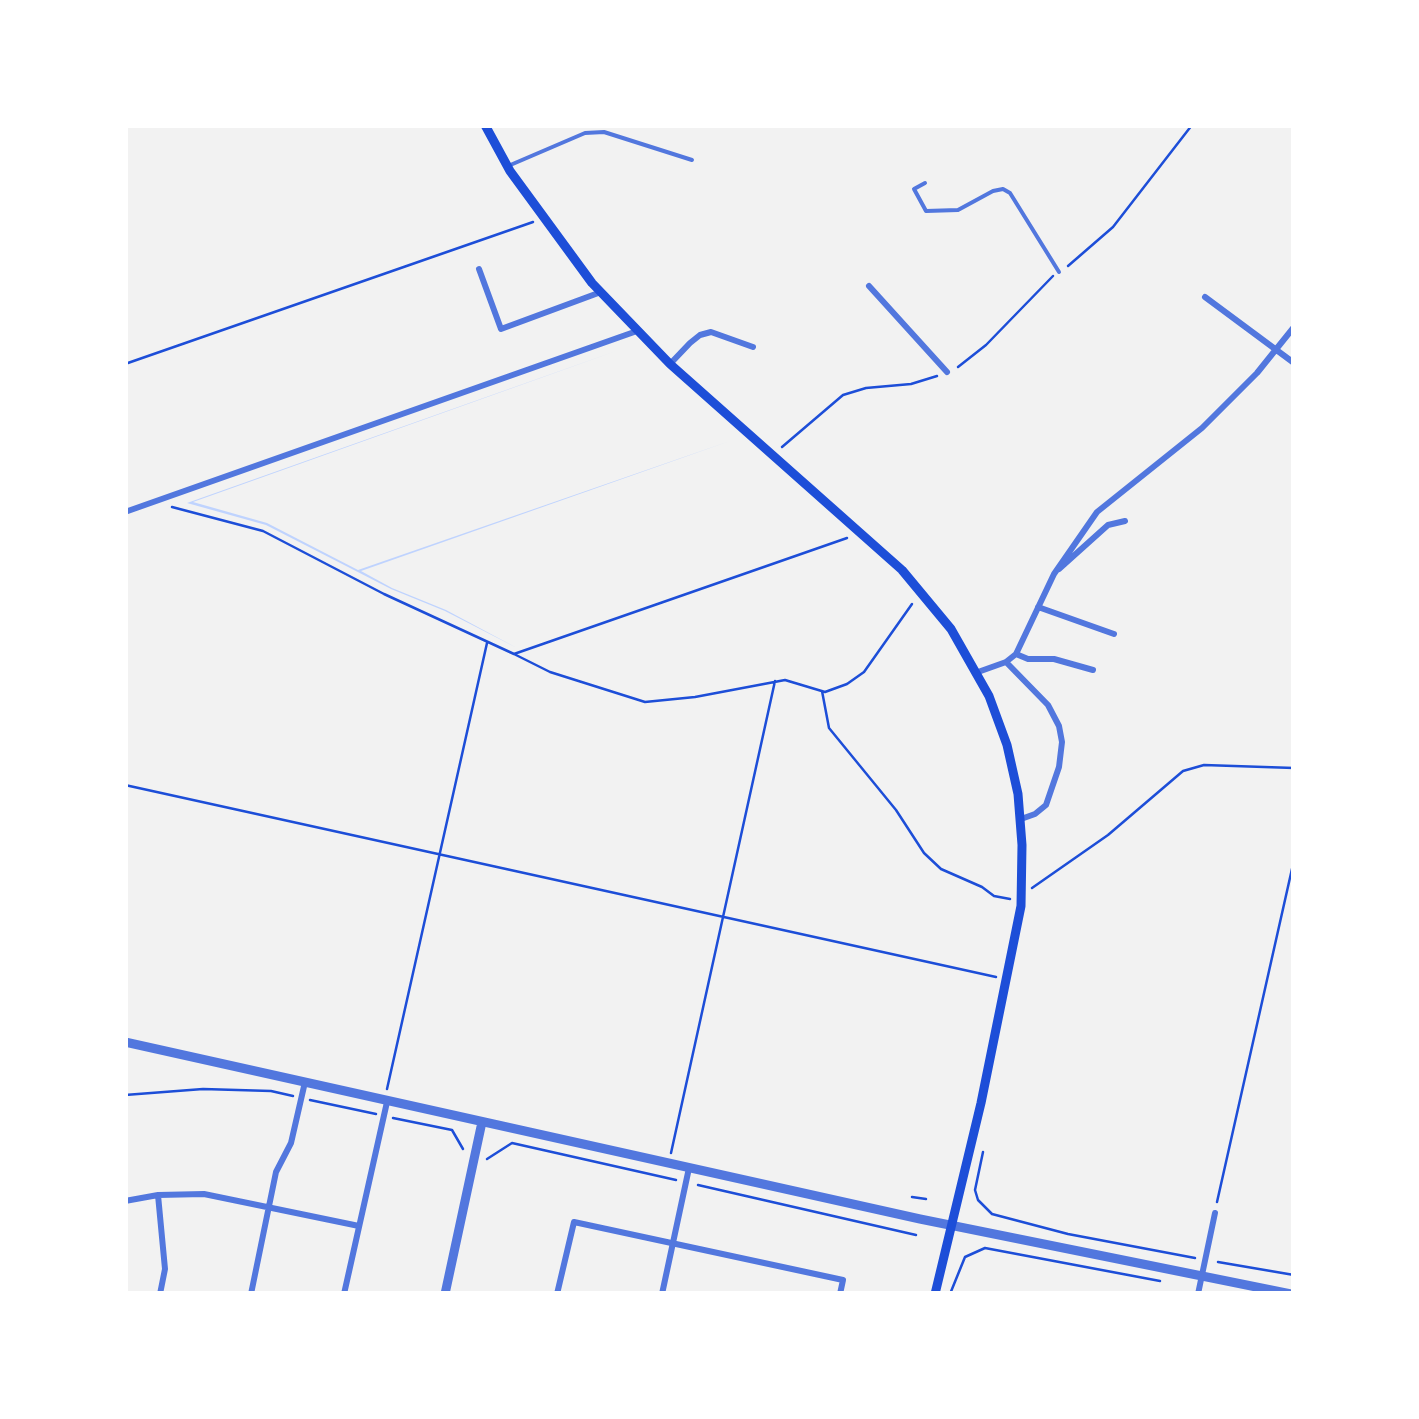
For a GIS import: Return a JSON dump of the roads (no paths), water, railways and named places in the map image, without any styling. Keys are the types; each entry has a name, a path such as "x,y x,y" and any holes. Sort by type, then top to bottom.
{"main road":[{"path":"485,125 544,220 600,292 670,364 865,535 922,591 978,672 1006,744 1022,819 1022,898 935,1294"}],"street":[{"path":"479,269 501,329 600,292"},
{"path":"869,286 947,372"},
{"path":"1205,297 1294,363"},
{"path":"978,672 1016,654 1054,574 1096,512 1202,428 1294,327"},
{"path":"125,512 637,331"},
{"path":"670,364 700,335 711,332 752,347"},
{"path":"1054,574 1108,525 1125,521"},
{"path":"1038,607 1114,634"},
{"path":"1016,654 1094,670"},
{"path":"1006,662 1048,704 1062,742 1059,767 1046,805 1022,819"},
{"path":"125,1042 668,1164 1291,1294"},
{"path":"251,1294 276,1172 291,1143 305,1082"},
{"path":"344,1294 386,1102"},
{"path":"445,1294 482,1122"},
{"path":"662,1294 689,1168"},
{"path":"125,1201 158,1195 204,1194 359,1226"},
{"path":"158,1195 164,1269 160,1294"},
{"path":"1198,1294 1215,1213"},
{"path":"557,1294 574,1222 842,1280 840,1294"}],"lane":[{"path":"604,132 610,125"},
{"path":"508,166 585,133 604,132 692,160"},
{"path":"924,183 914,188 926,211 958,210 993,192 1010,193 1059,272"}],"water":[{"path":"619,350 193,502 267,523 358,570 730,441 361,571 517,648 391,589 266,525 187,503"}]}
